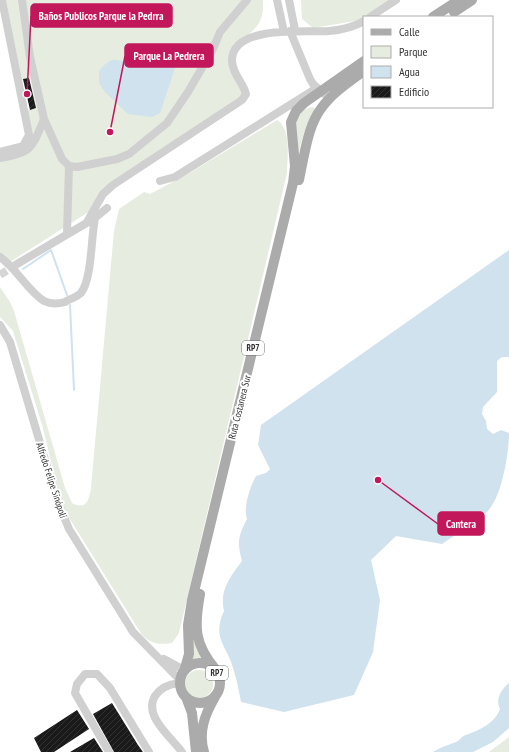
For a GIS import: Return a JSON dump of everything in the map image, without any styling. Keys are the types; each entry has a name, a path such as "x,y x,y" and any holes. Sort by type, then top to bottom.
{"main road":[{"path":"435,16 459,0"},
{"path":"448,16 472,0"},
{"name":"Ruta Costanera Sur","path":"180,682 189,654 188,625 192,600 293,183 295,166 291,122 296,111 319,89 363,62"},
{"name":"Ruta Costanera Sur","path":"216,670 203,653 198,643 196,632 198,605 294,208 308,132 314,117 328,98 363,72"},
{"name":"RP7","path":"185,669 198,662 211,666 216,670 220,683 216,696 204,719 202,733 204,752"},
{"path":"180,682 182,693 191,701 205,703 216,696"},
{"path":"186,697 192,713 196,752"}],"street":[{"path":"0,152 23,146 29,135 2,0"},
{"path":"22,0 30,56 44,119 52,140 62,159 69,166 77,167 117,159 129,154 167,123 192,86 220,32 247,0"},
{"path":"277,0 310,79 328,98"},
{"path":"289,0 290,31"},
{"path":"372,16 396,0"},
{"path":"0,257 13,267 44,301 52,304 71,299 82,291 86,284 91,220 103,194 113,185 242,100 246,94 237,78 232,59 239,46 250,38 290,31 330,31 357,25 363,22"},
{"path":"160,181 175,178 275,113 319,89"},
{"path":"0,158 20,155 34,144 44,119"},
{"path":"67,233 69,166"},
{"path":"17,264 91,220 107,208"},
{"name":"Alfredo Felipe Sinópoli","path":"0,325 10,342 57,500 69,529 124,621 142,643"},
{"path":"142,643 185,669"},
{"path":"142,643 166,665 180,682 166,686 157,693 152,704 152,712 165,733 182,752"},
{"path":"109,752 75,693 77,684 85,674 97,674 110,688 149,752"}],"green space":[{"path":"6,0 263,0 263,12 260,21 250,33 234,47 232,53 234,67 243,95 109,184 90,211 10,262 0,254 0,154 25,147 27,110 36,108 30,78 22,80"},
{"path":"301,0 391,0 366,16 363,16 355,21 313,28 302,19"},
{"path":"313,107 316,110 310,119 302,138 294,190 192,615 194,641 203,659 196,658 188,662 191,650 190,618 293,186 296,161 293,128 294,121 297,115 303,110"},
{"path":"277,120 282,124 287,137 287,173 179,633 172,643 156,643 142,635 68,516 59,495 43,428 13,331 0,317 0,287 14,311 65,488 72,503 81,506 84,505 88,500 91,488 114,231 119,209 144,192 150,194 188,174"},
{"path":"199,670 209,674 213,684 209,694 199,698 189,694 185,684 189,674"},
{"path":"509,737 509,752 489,752"}],"water":[{"path":"166,50 174,60 175,68 160,113 152,117 128,114 105,92 99,83 99,71 113,60 127,61"},
{"path":"509,250 509,357 502,357 497,361 497,392 483,407 482,414 486,421 487,429 493,434 501,430 509,433 508,452 504,474 501,486 492,505 477,521 442,544 396,536 371,560 380,600 373,652 354,695 284,712 241,702 234,671 222,642 219,629 224,611 224,591 242,561 239,549 239,540 247,519 246,509 249,491 256,476 266,473 270,469 258,445 261,425"},
{"path":"509,683 509,728 493,742 473,752 433,752 456,742 463,736 482,728 491,722 498,714 500,709 498,702 500,695"}],"building":[{"path":"29,78 36,108 30,110 23,79"},
{"path":"112,703 143,752 114,752 93,714"},
{"path":"77,710 89,729 54,752 41,752 34,738"},
{"path":"94,738 103,752 70,752"}],"waterway":[{"path":"23,269 51,250 67,295"},
{"path":"70,305 74,390"}],"tunnel":[{"path":"0,275 17,264"}],"place":[{"name":"Baños Publicos Parque la Pedrra","path":"27,94"},
{"name":"Parque La Pedrera","path":"110,132"},
{"name":"Cantera","path":"378,480"}]}
